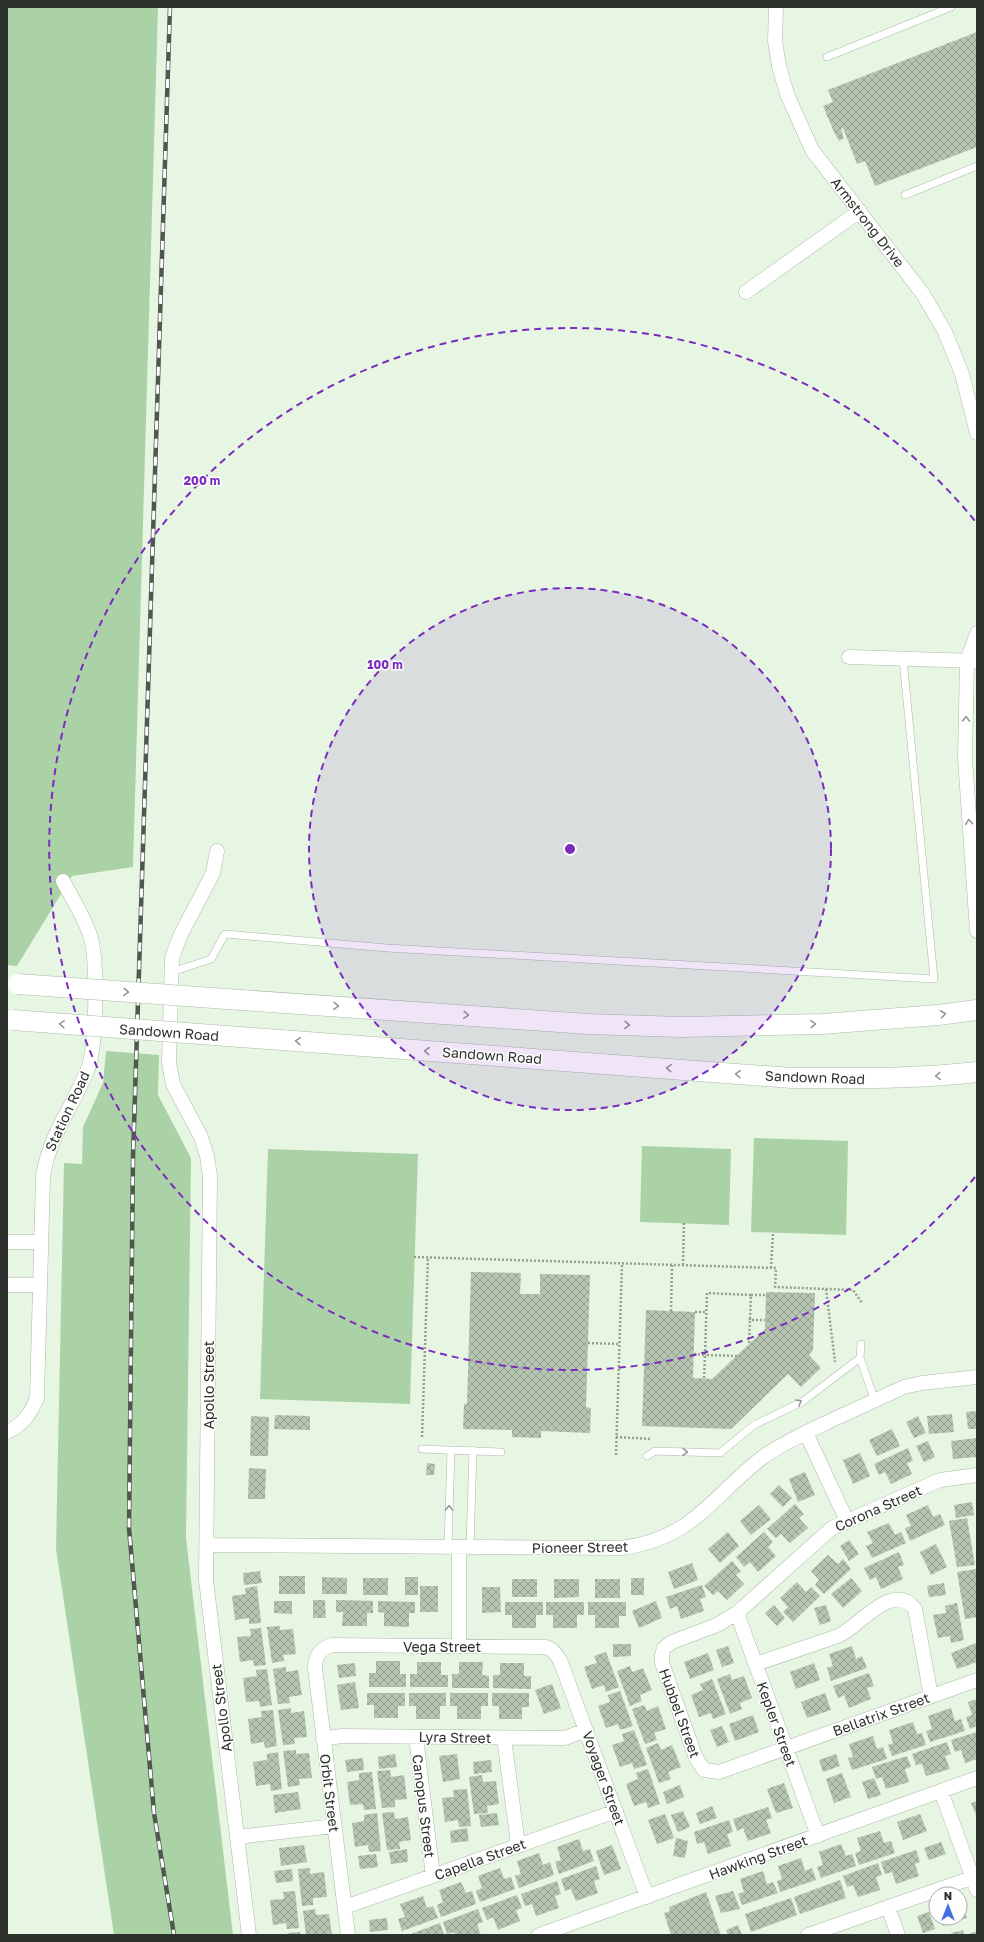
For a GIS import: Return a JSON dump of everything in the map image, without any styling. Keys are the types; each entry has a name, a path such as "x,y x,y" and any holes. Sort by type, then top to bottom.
{"main road":[{"path":"12,984 588,1024 681,1027 822,1024 938,1015 977,1010"},
{"name":"Sandown Road","path":"10,1020 792,1078 943,1076 977,1072"}],"street":[{"name":"Armstrong Drive","path":"776,7 775,41 779,66 787,94 812,150 923,294 945,332 962,374 977,432"},
{"path":"746,292 860,211"},
{"path":"977,633 972,661 965,771 977,931"},
{"path":"849,657 972,661"},
{"name":"Apollo Street","path":"217,850 213,873 180,936 172,958 169,1063 173,1084 201,1137 207,1156 210,1176 206,1580 248,1935"},
{"name":"Station Road","path":"7,1432 18,1426 27,1418 37,1398 43,1176 46,1156 92,1058 94,954 90,935 63,881"},
{"path":"7,1242 41,1242"},
{"path":"7,1285 40,1285"},
{"name":"Pioneer Street","path":"207,1545 621,1548 648,1544 673,1534 684,1527 763,1457 806,1432 913,1384 977,1377"},
{"path":"806,1432 847,1521"},
{"name":"Corona Street","path":"737,1613 832,1528 940,1480 977,1475"},
{"path":"459,1547 459,1646"},
{"path":"756,1664 838,1636 849,1631 873,1610 884,1603 900,1599 911,1603 915,1609 931,1696"},
{"name":"Kepler Street","path":"737,1613 818,1836"},
{"name":"Hubbel Street","path":"737,1613 717,1625 672,1642 664,1648 662,1655 662,1663 696,1758 704,1770 719,1772 786,1748"},
{"name":"Vega Street","path":"320,1652 332,1646 546,1647 552,1650 560,1660"},
{"name":"Orbit Street","path":"320,1652 316,1657 314,1668 348,1935"},
{"name":"Voyager Street","path":"560,1660 647,1897"},
{"name":"Bellatrix Street","path":"786,1748 977,1680"},
{"name":"Lyra Street","path":"324,1738 341,1736 565,1738 586,1730"},
{"name":"Canopus Street","path":"416,1736 433,1876"},
{"path":"504,1738 518,1845"},
{"name":"Hawking Street","path":"539,1935 977,1778"},
{"path":"808,1935 888,1907 975,1881 941,1791"},
{"name":"Capella Street","path":"345,1907 616,1811"},
{"path":"237,1837 334,1826"},
{"path":"888,1907 898,1935"}],"lane":[{"path":"827,57 951,7"},
{"path":"905,195 977,166"},
{"path":"172,972 211,959 224,934 387,948 934,979 903,659"},
{"path":"861,1344 860,1358 876,1401"},
{"path":"647,1456 655,1451 720,1453 754,1425 802,1402 860,1358"},
{"path":"422,1449 501,1452"},
{"path":"451,1450 459,1547"},
{"path":"459,1547 473,1450"}],"path":[{"path":"683,1265 684,1223"},
{"path":"772,1268 773,1233"},
{"path":"414,1257 776,1268 775,1287 852,1290 862,1303"},
{"path":"422,1449 428,1257"},
{"path":"616,1455 622,1264"},
{"path":"671,1311 672,1265"},
{"path":"826,1289 837,1375"},
{"path":"707,1293 766,1295"},
{"path":"705,1355 707,1293"},
{"path":"704,1379 707,1293"},
{"path":"751,1295 750,1320 765,1320"},
{"path":"749,1344 751,1295"},
{"path":"695,1312 706,1312"},
{"path":"588,1343 619,1344"},
{"path":"694,1354 737,1356"},
{"path":"616,1437 656,1439"}],"green space":[{"path":"7,7 158,7 133,867 72,876 17,966 7,965"},
{"path":"106,1051 159,1055 158,1095 191,1158 186,1538 233,1935 114,1935 56,1549 64,1163 82,1164 83,1127 103,1083"},
{"path":"754,1138 848,1141 846,1235 751,1232"},
{"path":"642,1146 731,1149 729,1225 640,1222"},
{"path":"268,1149 418,1154 410,1404 260,1399"}],"building":[{"path":"977,32 977,147 875,186 865,161 857,164 843,128 841,129 844,138 839,141 834,132 823,106 833,102 828,90"},
{"path":"471,1272 521,1273 520,1294 540,1294 540,1274 590,1275 586,1407 591,1408 590,1433 541,1431 541,1438 512,1437 512,1430 463,1429 464,1404 467,1404"},
{"path":"766,1292 815,1293 813,1350 809,1355 821,1368 801,1387 788,1374 731,1429 642,1426 646,1310 695,1312 693,1378 712,1379 765,1329"},
{"path":"977,1411 977,1429 968,1429 966,1412"},
{"path":"952,1414 954,1432 929,1434 927,1416"},
{"path":"275,1415 310,1416 310,1430 274,1429"},
{"path":"251,1416 269,1417 268,1456 250,1456"},
{"path":"918,1416 926,1433 914,1438 906,1422"},
{"path":"892,1429 900,1446 877,1456 869,1440"},
{"path":"977,1438 977,1457 953,1459 951,1441"},
{"path":"928,1441 935,1457 924,1462 916,1446"},
{"path":"908,1448 913,1461 907,1463 912,1474 891,1484 885,1472 879,1475 874,1464"},
{"path":"860,1453 870,1476 853,1484 843,1460"},
{"path":"427,1463 435,1464 434,1475 426,1475"},
{"path":"249,1468 266,1469 265,1499 248,1499"},
{"path":"805,1472 815,1495 798,1502 789,1479"},
{"path":"779,1485 792,1498 783,1507 770,1494"},
{"path":"972,1502 974,1515 956,1518 954,1505"},
{"path":"795,1504 804,1514 799,1518 808,1528 790,1543 781,1534 776,1538 767,1529"},
{"path":"759,1505 771,1519 751,1535 740,1521"},
{"path":"928,1505 933,1517 940,1514 945,1525 910,1541 905,1528 911,1526 906,1515"},
{"path":"967,1518 975,1565 957,1567 949,1521"},
{"path":"889,1523 895,1535 901,1532 906,1543 872,1558 866,1546 873,1543 867,1532"},
{"path":"728,1532 739,1546 720,1563 708,1549"},
{"path":"764,1532 773,1542 768,1547 776,1556 758,1572 750,1562 744,1567 736,1557"},
{"path":"849,1540 859,1554 849,1561 840,1546"},
{"path":"936,1544 947,1567 931,1575 920,1552"},
{"path":"899,1552 904,1565 898,1567 903,1579 881,1589 876,1577 870,1580 864,1568"},
{"path":"828,1555 838,1564 843,1559 851,1569 824,1594 815,1585 819,1580 811,1571"},
{"path":"732,1561 741,1571 736,1575 744,1584 727,1600 718,1591 713,1595 704,1586"},
{"path":"692,1563 698,1580 674,1589 668,1572"},
{"path":"976,1569 977,1617 965,1619 957,1572"},
{"path":"260,1571 262,1583 244,1585 243,1573"},
{"path":"279,1576 305,1576 305,1594 279,1594"},
{"path":"322,1577 347,1578 347,1594 322,1594"},
{"path":"405,1577 418,1577 418,1595 405,1595"},
{"path":"363,1578 388,1578 388,1595 363,1595"},
{"path":"631,1578 644,1578 644,1595 631,1595"},
{"path":"851,1578 862,1591 843,1608 831,1594"},
{"path":"512,1579 537,1579 537,1597 512,1597"},
{"path":"554,1579 579,1579 579,1597 554,1598"},
{"path":"595,1579 620,1579 620,1598 595,1598"},
{"path":"797,1582 806,1592 811,1587 820,1596 793,1622 783,1612 788,1607 780,1598"},
{"path":"944,1583 946,1595 929,1597 927,1586"},
{"path":"702,1585 706,1597 700,1599 704,1611 681,1619 677,1606 670,1609 666,1597"},
{"path":"257,1586 261,1623 249,1624 249,1618 235,1620 232,1596 246,1594 245,1588"},
{"path":"420,1586 438,1586 438,1612 420,1612"},
{"path":"482,1587 500,1587 501,1612 482,1613"},
{"path":"313,1600 325,1600 326,1618 313,1618"},
{"path":"336,1600 373,1601 373,1613 367,1613 367,1626 342,1626 343,1612 336,1612"},
{"path":"274,1601 292,1601 292,1614 274,1613"},
{"path":"378,1601 415,1602 415,1613 409,1613 409,1627 384,1626 384,1613 378,1612"},
{"path":"656,1601 662,1618 639,1628 632,1611"},
{"path":"505,1602 543,1602 543,1615 536,1615 536,1628 512,1628 512,1615 505,1615"},
{"path":"546,1602 584,1602 584,1615 577,1615 577,1628 553,1628 553,1615 546,1615"},
{"path":"588,1602 626,1602 626,1616 619,1616 619,1628 595,1628 595,1615 588,1615"},
{"path":"957,1603 964,1640 951,1643 950,1636 938,1638 933,1615 946,1613 945,1606"},
{"path":"774,1605 785,1618 777,1626 765,1613"},
{"path":"826,1605 831,1621 820,1625 814,1608"},
{"path":"280,1626 280,1630 293,1629 296,1654 283,1655 284,1661 272,1663 267,1627"},
{"path":"261,1628 266,1665 254,1666 253,1660 240,1662 237,1637 251,1636 250,1629"},
{"path":"976,1643 977,1662 957,1669 951,1653"},
{"path":"613,1644 631,1644 631,1656 613,1657"},
{"path":"728,1646 734,1663 722,1667 716,1650"},
{"path":"852,1646 856,1659 862,1656 867,1668 831,1681 827,1668 833,1666 829,1654"},
{"path":"606,1652 619,1687 606,1692 604,1685 592,1689 584,1667 597,1663 594,1656"},
{"path":"708,1653 714,1670 690,1679 684,1662"},
{"path":"376,1661 400,1661 400,1674 406,1674 406,1687 369,1687 369,1673 376,1673"},
{"path":"417,1662 441,1662 441,1675 448,1675 448,1687 410,1687 410,1674 417,1674"},
{"path":"459,1662 483,1662 482,1675 489,1676 489,1688 452,1688 452,1674 459,1674"},
{"path":"355,1663 356,1676 339,1678 337,1665"},
{"path":"500,1663 524,1663 524,1676 531,1676 531,1689 493,1688 493,1675 500,1675"},
{"path":"814,1663 820,1680 796,1689 790,1672"},
{"path":"630,1666 632,1672 643,1668 652,1690 640,1695 642,1701 630,1706 617,1671"},
{"path":"286,1667 286,1672 298,1670 302,1695 289,1697 290,1703 278,1704 273,1669"},
{"path":"267,1669 272,1705 260,1707 259,1701 246,1702 243,1678 257,1676 256,1670"},
{"path":"869,1673 874,1686 867,1688 871,1699 849,1708 844,1695 838,1698 833,1686"},
{"path":"730,1674 732,1680 744,1676 752,1698 740,1703 742,1709 730,1714 717,1679"},
{"path":"712,1679 726,1714 713,1719 711,1713 699,1717 691,1695 703,1690 700,1684"},
{"path":"355,1682 359,1708 341,1710 337,1685"},
{"path":"552,1684 561,1708 544,1714 535,1690"},
{"path":"620,1691 633,1726 620,1730 618,1724 606,1728 598,1706 610,1702 608,1695"},
{"path":"367,1693 405,1693 405,1706 398,1706 398,1718 374,1718 374,1705 367,1705"},
{"path":"409,1693 446,1693 446,1706 440,1706 440,1719 416,1719 416,1706 409,1706"},
{"path":"450,1693 488,1693 488,1706 481,1706 481,1719 457,1719 457,1706 450,1706"},
{"path":"492,1693 529,1693 529,1707 522,1707 522,1719 499,1719 499,1706 492,1706"},
{"path":"825,1693 831,1710 807,1718 801,1702"},
{"path":"977,1699 977,1726 970,1729 966,1717 972,1715 968,1702"},
{"path":"644,1705 647,1711 658,1706 666,1729 654,1733 657,1740 645,1744 632,1709"},
{"path":"291,1708 291,1713 304,1711 307,1737 294,1738 295,1744 283,1745 278,1710"},
{"path":"951,1708 955,1721 961,1719 965,1731 930,1742 926,1731 932,1729 928,1716"},
{"path":"273,1710 277,1746 265,1748 264,1742 251,1744 248,1719 262,1717 261,1711"},
{"path":"753,1715 759,1732 735,1741 729,1724"},
{"path":"913,1722 917,1734 922,1733 926,1745 892,1756 888,1745 893,1743 889,1730"},
{"path":"722,1726 729,1742 717,1747 710,1730"},
{"path":"634,1730 647,1765 634,1769 632,1763 620,1767 612,1745 624,1741 622,1734"},
{"path":"977,1732 977,1759 965,1763 961,1750 955,1752 951,1740"},
{"path":"873,1736 877,1749 883,1747 887,1759 852,1770 848,1758 853,1757 849,1744"},
{"path":"947,1742 951,1754 945,1756 950,1769 926,1776 922,1764 916,1765 912,1754"},
{"path":"658,1743 661,1750 672,1745 681,1767 668,1772 671,1779 659,1783 646,1748"},
{"path":"296,1750 296,1754 309,1753 312,1778 299,1779 300,1785 288,1787 283,1751"},
{"path":"278,1752 282,1789 271,1791 270,1784 256,1786 253,1762 267,1760 267,1754"},
{"path":"395,1754 397,1767 379,1769 378,1757"},
{"path":"457,1754 460,1779 443,1782 439,1756"},
{"path":"836,1754 840,1766 823,1772 819,1760"},
{"path":"907,1756 911,1767 905,1769 909,1782 886,1789 882,1777 876,1779 872,1767"},
{"path":"363,1758 364,1770 347,1772 345,1760"},
{"path":"491,1760 492,1772 474,1774 473,1762"},
{"path":"648,1769 660,1804 648,1808 646,1802 634,1806 626,1784 638,1779 636,1773"},
{"path":"390,1770 391,1777 404,1775 407,1799 395,1800 395,1807 382,1808 377,1771"},
{"path":"372,1772 376,1809 364,1810 363,1804 350,1805 347,1782 359,1780 359,1773"},
{"path":"842,1773 851,1797 834,1803 826,1779"},
{"path":"482,1775 483,1782 496,1781 499,1804 487,1806 488,1813 474,1814 469,1777"},
{"path":"874,1778 881,1795 868,1799 862,1782"},
{"path":"784,1783 793,1808 776,1813 767,1789"},
{"path":"680,1785 684,1797 667,1804 663,1792"},
{"path":"467,1789 471,1826 459,1827 458,1820 445,1822 442,1798 454,1797 453,1790"},
{"path":"298,1792 301,1809 275,1813 273,1795"},
{"path":"977,1801 977,1817 971,1803"},
{"path":"712,1806 717,1818 700,1824 696,1813"},
{"path":"768,1807 772,1818 766,1820 771,1833 748,1841 743,1828 737,1831 733,1819"},
{"path":"683,1811 690,1827 678,1832 671,1815"},
{"path":"394,1812 395,1819 408,1817 411,1840 399,1842 400,1849 387,1850 382,1813"},
{"path":"377,1813 381,1851 369,1852 368,1845 355,1847 352,1823 364,1821 364,1815"},
{"path":"497,1813 499,1825 481,1827 479,1815"},
{"path":"665,1814 674,1838 657,1844 648,1820"},
{"path":"920,1814 927,1831 903,1840 897,1822"},
{"path":"729,1820 733,1832 727,1834 731,1846 708,1854 704,1842 697,1844 694,1832"},
{"path":"467,1828 469,1841 451,1843 450,1831"},
{"path":"880,1831 884,1843 891,1841 895,1853 859,1865 855,1853 861,1851 857,1838"},
{"path":"676,1838 688,1841 685,1858 673,1856"},
{"path":"579,1839 583,1851 590,1849 594,1861 559,1874 555,1862 561,1860 557,1847"},
{"path":"941,1842 946,1854 929,1860 924,1848"},
{"path":"841,1844 846,1856 852,1854 856,1866 821,1878 817,1867 823,1865 819,1852"},
{"path":"304,1845 307,1862 281,1866 279,1848"},
{"path":"612,1845 621,1869 604,1875 596,1851"},
{"path":"407,1849 408,1862 391,1864 389,1852"},
{"path":"916,1850 920,1862 915,1864 919,1876 896,1884 892,1872 885,1874 881,1862"},
{"path":"539,1853 543,1865 550,1862 554,1875 519,1888 515,1876 521,1874 517,1861"},
{"path":"376,1854 378,1867 360,1869 358,1856"},
{"path":"801,1858 805,1871 812,1868 816,1880 780,1892 777,1881 782,1879 778,1866"},
{"path":"878,1863 882,1875 876,1877 880,1890 858,1897 853,1885 847,1887 843,1876"},
{"path":"596,1866 600,1879 594,1881 598,1893 576,1901 571,1889 565,1891 561,1879"},
{"path":"310,1868 310,1874 324,1872 327,1897 313,1898 313,1905 302,1906 298,1869"},
{"path":"500,1868 504,1879 511,1877 515,1889 480,1902 476,1891 482,1888 478,1876"},
{"path":"292,1869 293,1881 276,1883 274,1871"},
{"path":"763,1871 767,1884 773,1882 778,1893 742,1905 738,1894 744,1892 740,1879"},
{"path":"840,1880 846,1898 800,1914 794,1897"},
{"path":"557,1881 561,1894 555,1896 559,1908 536,1916 532,1904 525,1906 521,1894"},
{"path":"461,1882 466,1893 472,1891 476,1904 441,1917 437,1905 443,1902 439,1890"},
{"path":"295,1891 299,1928 287,1929 286,1923 273,1925 270,1900 284,1899 283,1892"},
{"path":"733,1891 740,1909 721,1913 715,1896"},
{"path":"706,1892 721,1935 671,1935 664,1913 670,1911 669,1907"},
{"path":"517,1895 522,1908 516,1910 520,1921 498,1930 493,1917 487,1920 482,1908"},
{"path":"423,1896 427,1908 433,1906 438,1918 402,1931 398,1919 405,1917 400,1904"},
{"path":"791,1898 797,1915 751,1932 745,1914"},
{"path":"315,1909 316,1915 329,1914 332,1935 306,1935 303,1911"},
{"path":"478,1909 483,1922 477,1924 481,1935 455,1935 454,1932 447,1934 443,1922"},
{"path":"928,1912 928,1926 934,1926 935,1929 923,1933 917,1916"},
{"path":"387,1918 388,1930 370,1932 369,1920"},
{"path":"440,1923 444,1935 408,1935"},
{"path":"738,1925 742,1935 728,1935 726,1930"},
{"path":"963,1930 964,1935 952,1935 951,1933"},
{"path":"977,1931 977,1935 966,1935"},
{"path":"300,1932 300,1935 289,1935 288,1933"}],"railway":[{"path":"170,7 133,1157 129,1528 154,1813 174,1935"}]}
